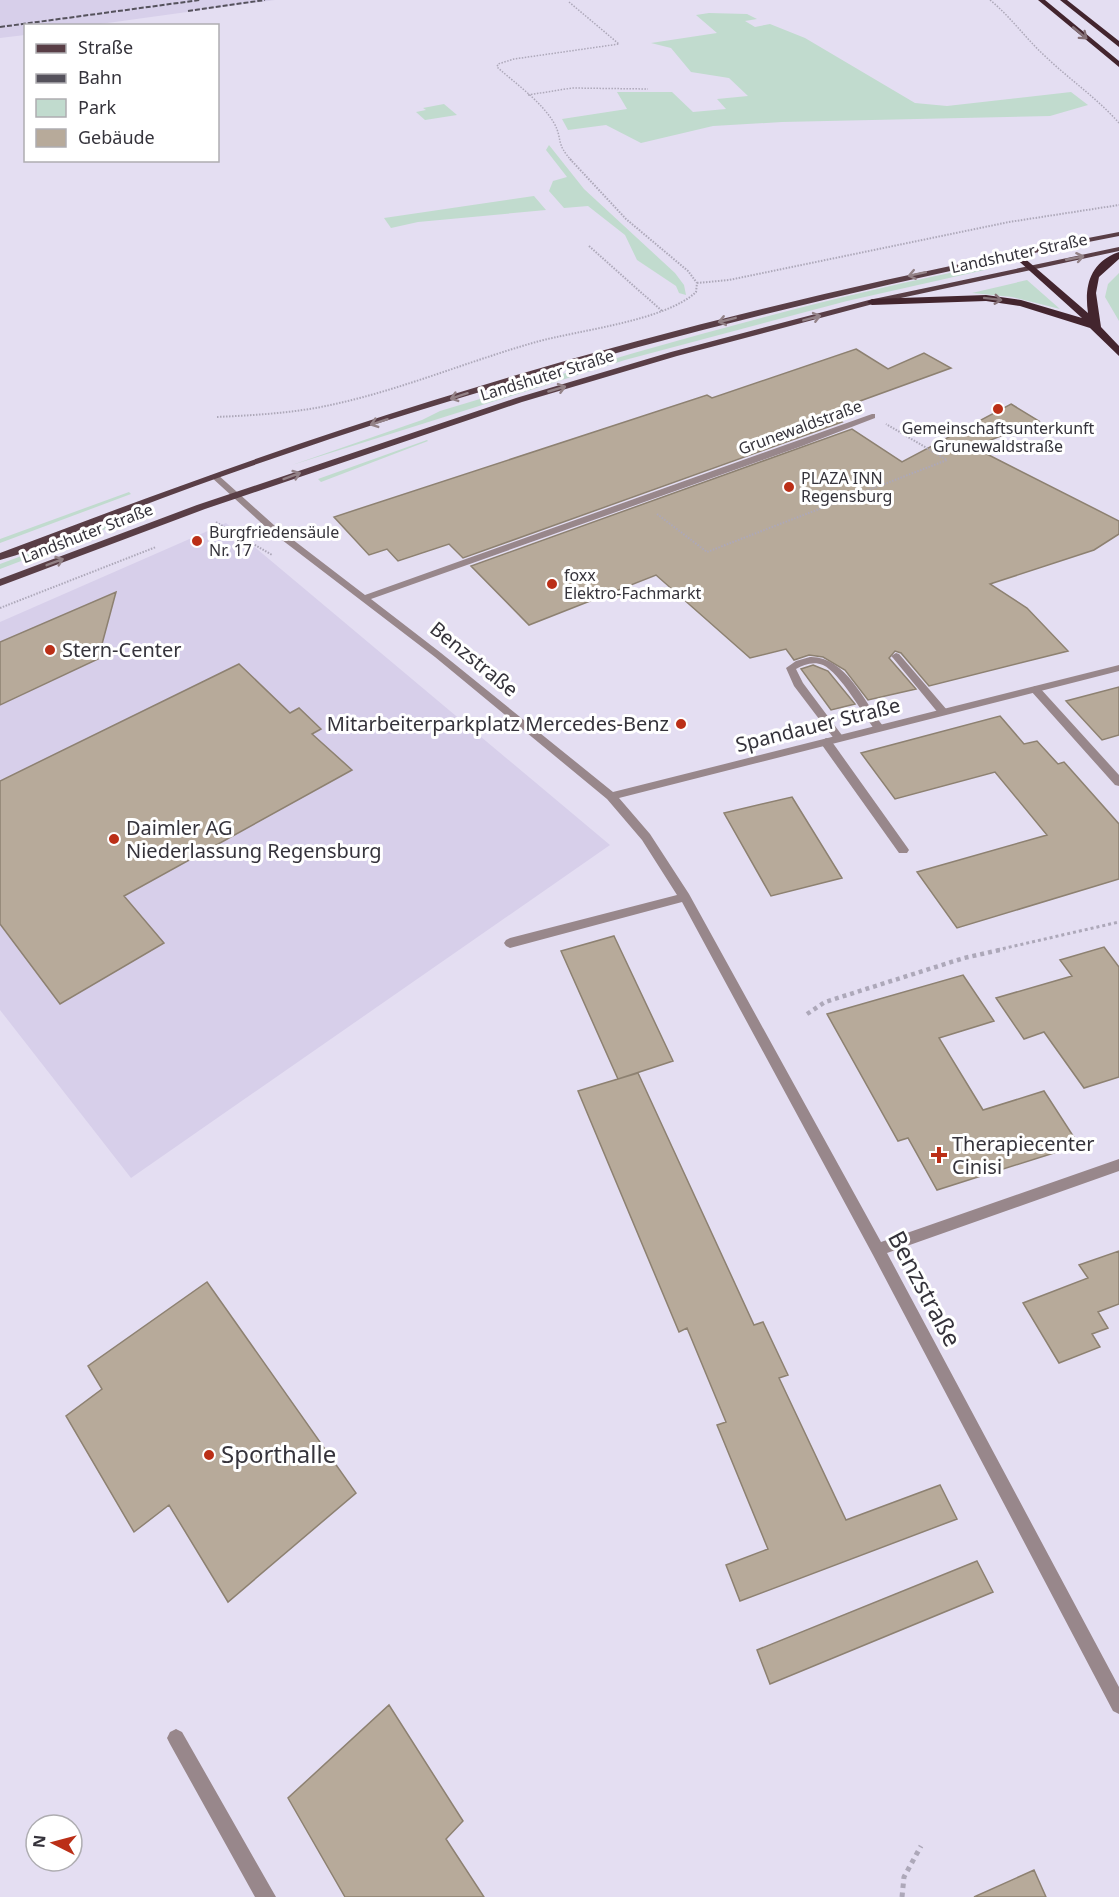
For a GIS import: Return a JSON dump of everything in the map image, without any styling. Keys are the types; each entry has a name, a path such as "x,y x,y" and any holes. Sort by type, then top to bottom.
{"highway":[{"path":"1041,0 1119,65"},
{"path":"1063,0 1119,45"},
{"path":"1015,253 1096,326 1119,352"},
{"path":"1096,326 1090,294 1092,277 1119,255"},
{"path":"872,302 986,298 1021,303 1096,326"}],"main road":[{"name":"Landshuter Straße","path":"0,557 213,476 504,382 717,322 852,288 1015,253 1119,234"},
{"name":"Landshuter Straße","path":"0,583 236,495 519,400 674,354 872,302 1119,249"}],"street":[{"name":"Grunewaldstraße","path":"365,598 872,416"},
{"name":"Benzstraße","path":"213,476 272,528 365,598 610,796 646,837 685,897 878,1250 1119,1705"},
{"path":"896,657 943,712"},
{"path":"839,738 798,684 791,668 795,664 813,660 830,664 879,728"},
{"name":"Spandauer Straße","path":"610,796 1119,668"},
{"path":"1035,689 1119,782"},
{"path":"826,742 903,850"},
{"path":"510,943 685,897"},
{"path":"878,1250 1119,1165"},
{"path":"176,1738 266,1897"}],"path":[{"path":"990,0 1065,75 1101,102 1119,123"},
{"path":"217,417 284,413 336,404 536,342 662,311 684,303 696,292 697,283 688,271 626,219 560,148 555,126 545,110 497,68 498,63 619,44 569,3"},
{"path":"528,95 572,88 648,90"},
{"path":"697,283 729,280 1009,222 1087,212 1119,205"},
{"path":"589,246 662,311"},
{"name":"Grunewaldstraße","path":"639,500 707,552 947,460 872,416"},
{"path":"206,527 254,511"},
{"path":"0,608 163,544"},
{"path":"807,1014 825,1002 964,958 1119,922"},
{"path":"902,1897 904,1877 921,1846"}],"shaded area":[{"path":"0,0 275,0 100,24 24,24 24,35 0,38"},
{"path":"226,523 610,845 131,1178 0,1010 0,622"}],"green space":[{"path":"747,14 757,19 745,21 755,27 770,24 805,38 915,103 947,106 1071,92 1088,105 1050,116 782,122 713,126 641,143 606,125 568,130 562,119 627,109 617,92 672,92 693,112 726,109 717,99 748,96 729,78 691,72 671,48 651,43 717,33 696,15"},
{"path":"444,104 457,115 425,120 416,112 426,110 423,108"},
{"path":"549,145 584,189 675,273 684,285 686,295 679,293 676,286 637,260 625,235 588,206 564,208 549,191 553,181 567,177 546,150"},
{"path":"534,196 546,210 418,222 391,228 384,218"},
{"path":"983,266 989,269 847,301 625,360 292,465 422,420 440,411 574,370 778,314"},
{"path":"1119,273 1119,321 1105,297 1108,284"},
{"path":"1027,280 1060,309 1012,297 972,293"},
{"path":"427,440 321,482 318,479"},
{"path":"129,492 131,494 0,543 0,539"},
{"path":"145,510 148,513 0,569 0,564"}],"building":[{"path":"856,349 888,369 924,353 951,368 827,413 842,422 463,558 449,544 398,561 387,549 369,555 334,517 707,395 712,398"},
{"path":"1011,404 1039,421 973,447 1119,521 1119,534 1094,550 990,584 1027,608 1068,651 929,686 901,653 895,651 889,658 916,689 868,700 845,670 823,657 809,655 794,660 786,649 750,658 656,575 529,625 471,566 852,429 902,462"},
{"name":"Stern-Center","path":"116,592 98,659 0,705 0,642"},
{"name":"Daimler AG Niederlassung Regensburg","path":"239,664 290,713 299,708 321,729 312,734 352,770 124,896 164,943 60,1004 0,924 0,781"},
{"path":"813,665 828,671 855,704 831,710 801,669"},
{"path":"1119,687 1119,735 1102,740 1066,701"},
{"path":"1000,716 1024,744 1037,741 1058,764 1064,762 1119,824 1119,879 957,928 917,872 1047,835 995,772 895,799 861,753"},
{"path":"792,797 842,878 771,896 724,813"},
{"path":"614,936 673,1061 618,1079 561,951"},
{"path":"1104,947 1119,967 1119,1077 1084,1088 1044,1032 1024,1039 996,998 1072,976 1060,960"},
{"path":"963,975 994,1021 939,1038 983,1110 1044,1091 1079,1145 937,1190 908,1138 898,1141 827,1014"},
{"path":"638,1073 754,1325 763,1322 788,1375 779,1378 846,1520 940,1485 957,1519 740,1601 726,1565 768,1549 717,1425 726,1422 687,1328 679,1332 578,1091"},
{"path":"1119,1251 1119,1304 1098,1312 1108,1328 1092,1334 1100,1347 1059,1363 1023,1303 1088,1278 1079,1265"},
{"name":"Sporthalle","path":"207,1282 356,1493 228,1602 169,1505 134,1532 66,1416 102,1389 88,1366"},
{"path":"977,1561 993,1592 770,1684 757,1650"},
{"path":"389,1705 463,1821 446,1839 484,1897 345,1897 288,1798"},
{"path":"1034,1870 1046,1897 974,1897"}],"railway":[{"path":"0,27 200,0"},
{"path":"188,11 265,0"}],"place":[{"name":"Gemeinschaftsunterkunft Grunewaldstraße","path":"998,409"},
{"name":"PLAZA INN Regensburg","path":"789,487"},
{"name":"Burgfriedensäule Nr. 17","path":"197,541"},
{"name":"foxx Elektro-Fachmarkt","path":"552,584"},
{"name":"Stern-Center","path":"50,650"},
{"name":"Mitarbeiterparkplatz Mercedes-Benz","path":"681,724"},
{"name":"Daimler AG Niederlassung Regensburg","path":"114,839"},
{"name":"Therapiecenter Cinisi","path":"939,1155"},
{"name":"Sporthalle","path":"209,1455"}]}
